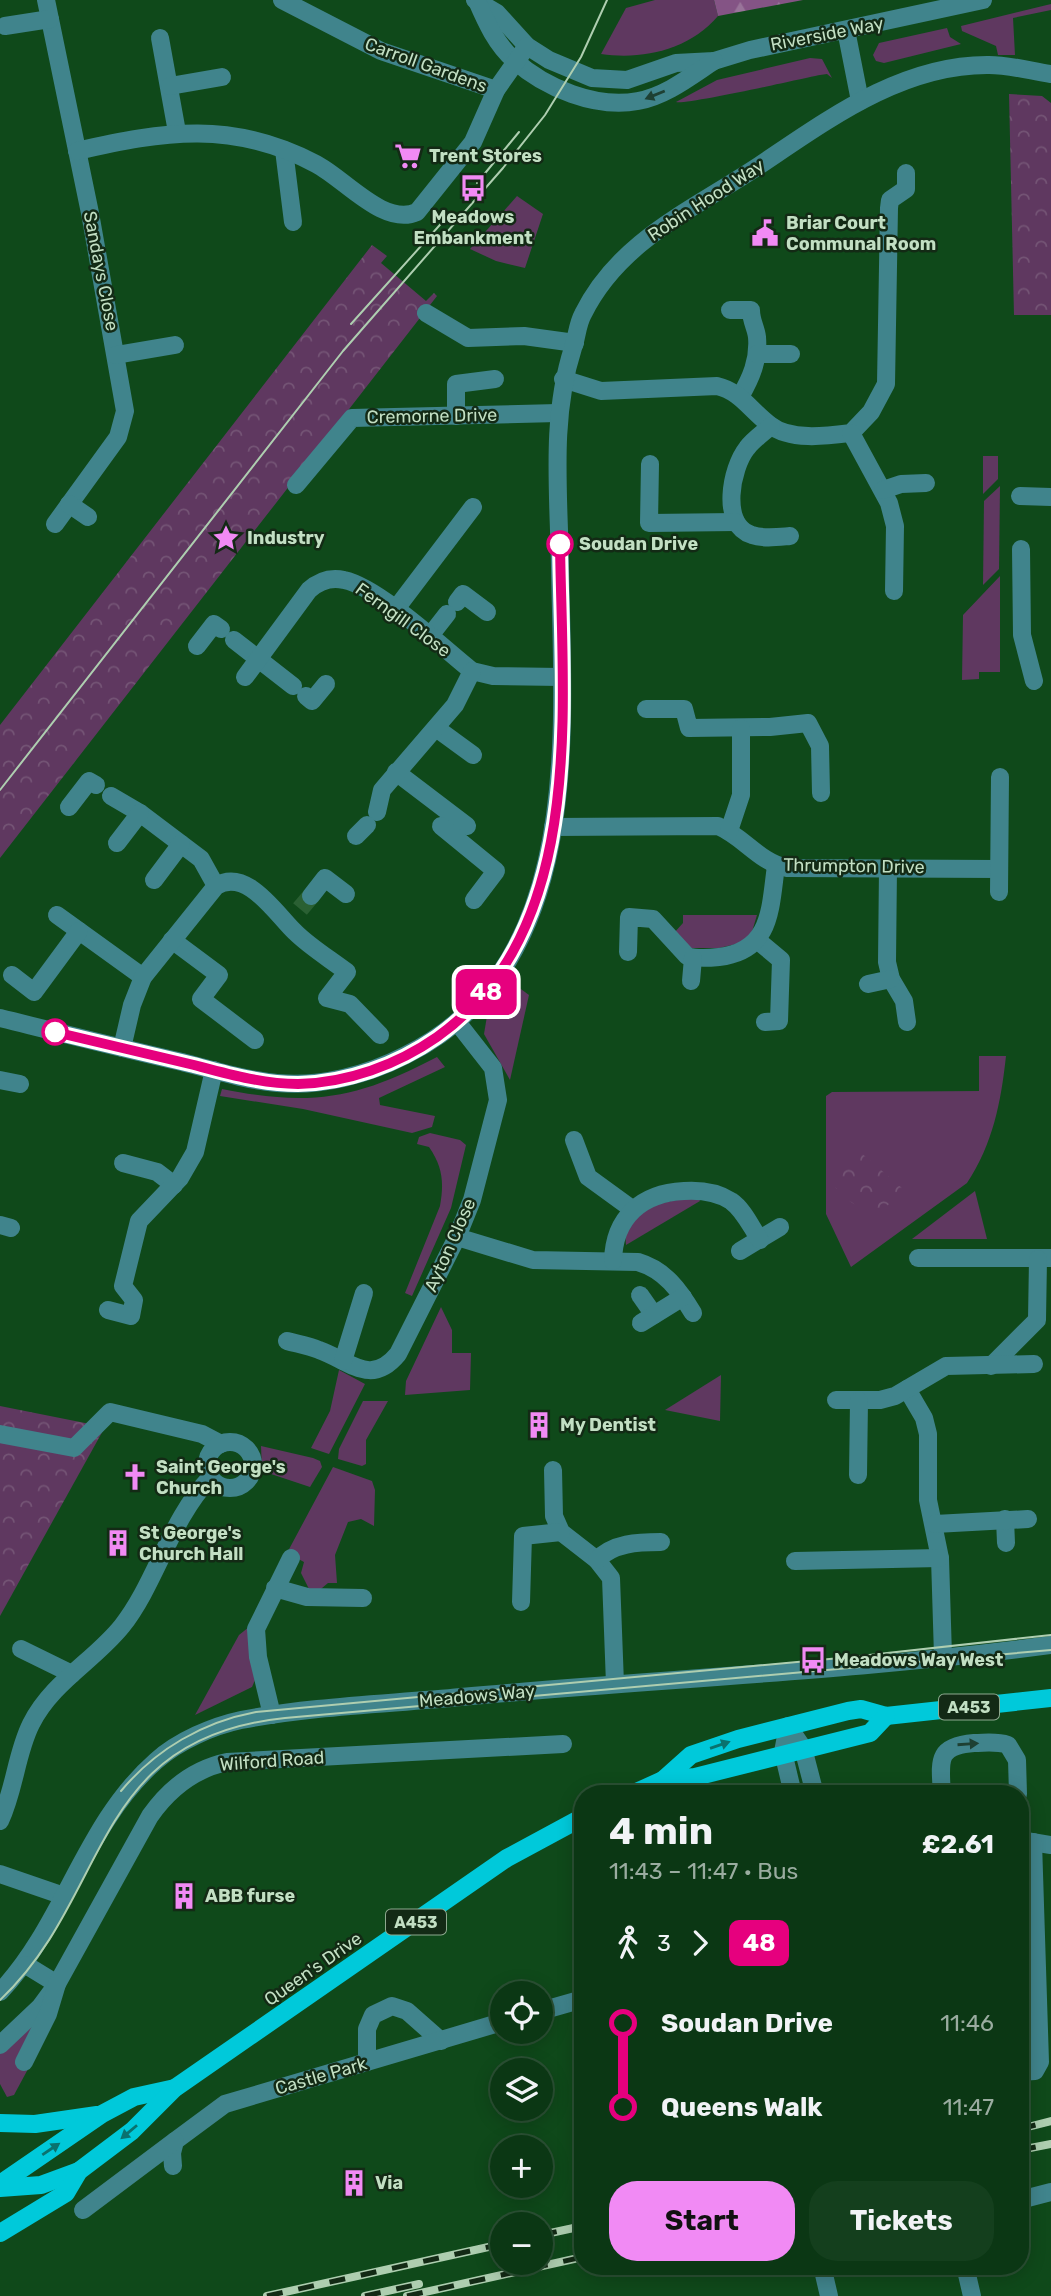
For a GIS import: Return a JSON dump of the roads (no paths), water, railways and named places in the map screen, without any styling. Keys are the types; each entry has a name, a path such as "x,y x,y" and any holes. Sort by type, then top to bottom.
{"main road":[{"name":"A453","path":"652,1785 663,1780 691,1755 788,1726 861,1709 886,1716 1051,1698"},
{"name":"A453","path":"663,1780 695,1777 783,1752 870,1733 886,1716"},
{"name":"Queen's Drive","path":"0,2233 66,2193 79,2171 132,2131 175,2088 507,1858 574,1822"},
{"name":"Queen's Drive","path":"0,2186 102,2114 134,2097 175,2088"},
{"path":"0,2123 36,2124 102,2114"},
{"path":"0,2186 41,2185 79,2171"}],"street":[{"name":"Sandays Close","path":"46,0 125,411 123,428 55,524"},
{"name":"Carroll Gardens","path":"282,0 381,51 496,90"},
{"name":"Riverside Way","path":"500,30 515,61 563,90 583,97 618,103 639,101 658,94 714,61 750,50 983,0"},
{"path":"476,1 497,13 500,30"},
{"path":"5,26 50,19"},
{"name":"Riverside Way","path":"500,30 573,71 610,80 626,80 676,63 714,61"},
{"path":"846,30 860,101"},
{"path":"160,38 177,132"},
{"path":"77,151 177,132 253,140 318,165 388,214 406,217 417,212 473,142 496,90 527,46"},
{"name":"Robin Hood Way","path":"0,1018 279,1083 316,1082 352,1076 384,1066 421,1048 457,1022 495,982 525,933 542,881 553,827 562,740 558,413 563,379 575,343 579,320 596,289 646,238 860,101 918,77 953,69 992,65 1051,74"},
{"path":"170,86 222,77"},
{"path":"284,150 293,222"},
{"path":"563,379 601,391 709,386 728,389 771,426 794,434 851,433 871,412 886,384 890,200 906,189 906,173"},
{"path":"730,310 751,310 751,326 757,333 757,354 752,376 740,397"},
{"path":"426,313 468,338 524,336 575,343"},
{"path":"116,355 176,345"},
{"path":"757,354 791,354"},
{"path":"456,416 456,384 495,379"},
{"name":"Cremorne Drive","path":"296,485 352,418 558,413"},
{"path":"771,426 748,447 740,460 732,487 736,522 743,531 759,537 790,536"},
{"path":"851,433 883,490 895,526 894,591"},
{"path":"650,464 649,523 736,522"},
{"path":"883,490 901,484 926,483"},
{"path":"1020,496 1051,496"},
{"path":"69,504 88,517"},
{"path":"395,610 473,507"},
{"path":"1021,549 1022,635 1038,681"},
{"name":"Ferngill Close","path":"245,677 309,590 323,581 344,579 359,585 395,610 472,671 493,676 561,677"},
{"path":"429,637 463,594 488,612"},
{"path":"197,646 214,624 312,701 326,684"},
{"path":"367,824 382,790 455,705 472,671"},
{"path":"646,709 684,709 689,728 741,728 808,723 820,746 821,793"},
{"path":"436,728 473,755"},
{"path":"553,827 703,825 729,831 741,795 741,728"},
{"path":"396,772 444,827 496,871 474,900"},
{"path":"999,892 1000,777"},
{"path":"69,807 89,780 201,859 216,886"},
{"path":"117,843 120,801"},
{"path":"444,827 467,826"},
{"name":"Thrumpton Drive","path":"729,831 761,859 776,866 999,869"},
{"path":"154,880 181,844"},
{"path":"628,951 629,916 653,919 674,946 693,958 742,953 757,940 769,912 776,866"},
{"path":"888,868 887,962 891,979 904,1001 907,1022"},
{"path":"286,923 325,878 345,894"},
{"path":"122,1048 143,977 216,886 227,882 246,886 263,897 286,923 347,972 327,998 350,1004 380,1035"},
{"path":"57,915 143,977"},
{"path":"12,975 34,992 79,931"},
{"path":"172,940 219,975 201,999 255,1040"},
{"path":"757,940 781,960 779,1021 765,1022"},
{"path":"691,981 693,958"},
{"path":"868,984 891,979"},
{"name":"Ayton Close","path":"287,1341 318,1349 365,1371 382,1369 391,1362 457,1237 479,1178 498,1090 493,1068 457,1022"},
{"path":"108,1310 131,1316 134,1300 123,1286 139,1221 174,1185 195,1152 214,1070"},
{"path":"0,1080 20,1084"},
{"path":"575,1140 588,1177 632,1209"},
{"path":"123,1163 157,1172 174,1185"},
{"path":"613,1261 618,1231 632,1209 661,1193 691,1191 717,1194 740,1210 760,1240"},
{"path":"740,1251 780,1227"},
{"path":"457,1237 533,1260 613,1261 650,1265 667,1278 693,1313"},
{"path":"918,1258 1044,1259 1037,1320 991,1366"},
{"path":"343,1361 364,1293"},
{"path":"640,1295 647,1320 683,1297"},
{"path":"836,1400 880,1400 907,1389 946,1366 1034,1364"},
{"path":"907,1389 927,1427 928,1500 940,1558 943,1656"},
{"path":"858,1475 859,1401"},
{"path":"0,1434 74,1448 110,1412 202,1434 221,1444"},
{"path":"0,1821 16,1783 31,1725 45,1702 124,1623 188,1505 210,1478 209,1456 221,1444 230,1442 247,1449 253,1458 254,1468 249,1479 241,1486 222,1487 210,1478"},
{"path":"553,1470 554,1516 561,1532 597,1560 611,1578 615,1684"},
{"path":"1005,1519 1006,1543"},
{"path":"935,1524 1028,1519"},
{"path":"521,1602 523,1536 561,1532"},
{"path":"597,1560 610,1549 639,1542 662,1542"},
{"path":"272,1715 258,1657 256,1629 291,1558"},
{"path":"795,1561 940,1558"},
{"path":"275,1588 307,1597 363,1598"},
{"name":"Meadows Way","path":"0,1992 26,1965 105,1821 120,1799 155,1761 192,1738 238,1720 1051,1645"},
{"path":"21,1649 72,1674"},
{"path":"788,1726 803,1748 813,1785"},
{"path":"788,1726 783,1752 791,1785"},
{"path":"941,1785 940,1764 945,1752 954,1745 998,1742 1008,1745 1017,1760 1018,1785"},
{"name":"Wilford Road","path":"0,2045 40,2007 57,1984 150,1816 162,1800 198,1772 227,1762 563,1744"},
{"path":"1029,2071 1035,2071 1040,2062 1031,1842"},
{"path":"0,1874 64,1896"},
{"path":"26,1965 57,1984"},
{"name":"Wilford Road","path":"24,2062 48,2014 57,1984"},
{"path":"553,2008 574,2002"},
{"path":"367,2062 367,2029 373,2015 392,2006 407,2011 441,2041"},
{"name":"Castle Park","path":"83,2210 225,2104 490,2026"},
{"path":"173,2166 172,2152 175,2141"},
{"path":"1029,2198 1051,2193"},
{"path":"824,2275 829,2296"},
{"path":"967,2275 972,2296"}],"tunnel":[{"path":"300,909 311,896"}],"tram line":[{"path":"0,790 343,351 503,168 545,115 581,57 607,0"},
{"path":"477,183 519,132"},
{"path":"351,324 447,217"},
{"path":"121,1791 149,1762 199,1730 256,1712 851,1657 1051,1635"},
{"path":"0,2000 36,1959 64,1914 111,1827 138,1788 174,1756 221,1732 285,1718 1051,1650"}],"railway":[{"path":"1029,2127 1051,2121"},
{"path":"1029,2148 1051,2144"},
{"path":"553,2232 574,2228"},
{"path":"267,2296 490,2247"},
{"path":"407,2296 574,2259"},
{"path":"365,2296 419,2284"}],"place":[{"name":"Trent Stores","path":"408,156"},
{"name":"Meadows Embankment","path":"473,188"},
{"name":"Briar Court Communal Room","path":"765,233"},
{"name":"Industry","path":"226,538"},
{"name":"Soudan Drive","path":"560,544"},
{"name":"My Dentist","path":"539,1425"},
{"name":"Saint George's Church","path":"135,1477"},
{"name":"St George's Church Hall","path":"118,1543"},
{"name":"Meadows Way West","path":"813,1660"},
{"name":"ABB furse","path":"184,1896"},
{"name":"Via","path":"354,2183"}]}
